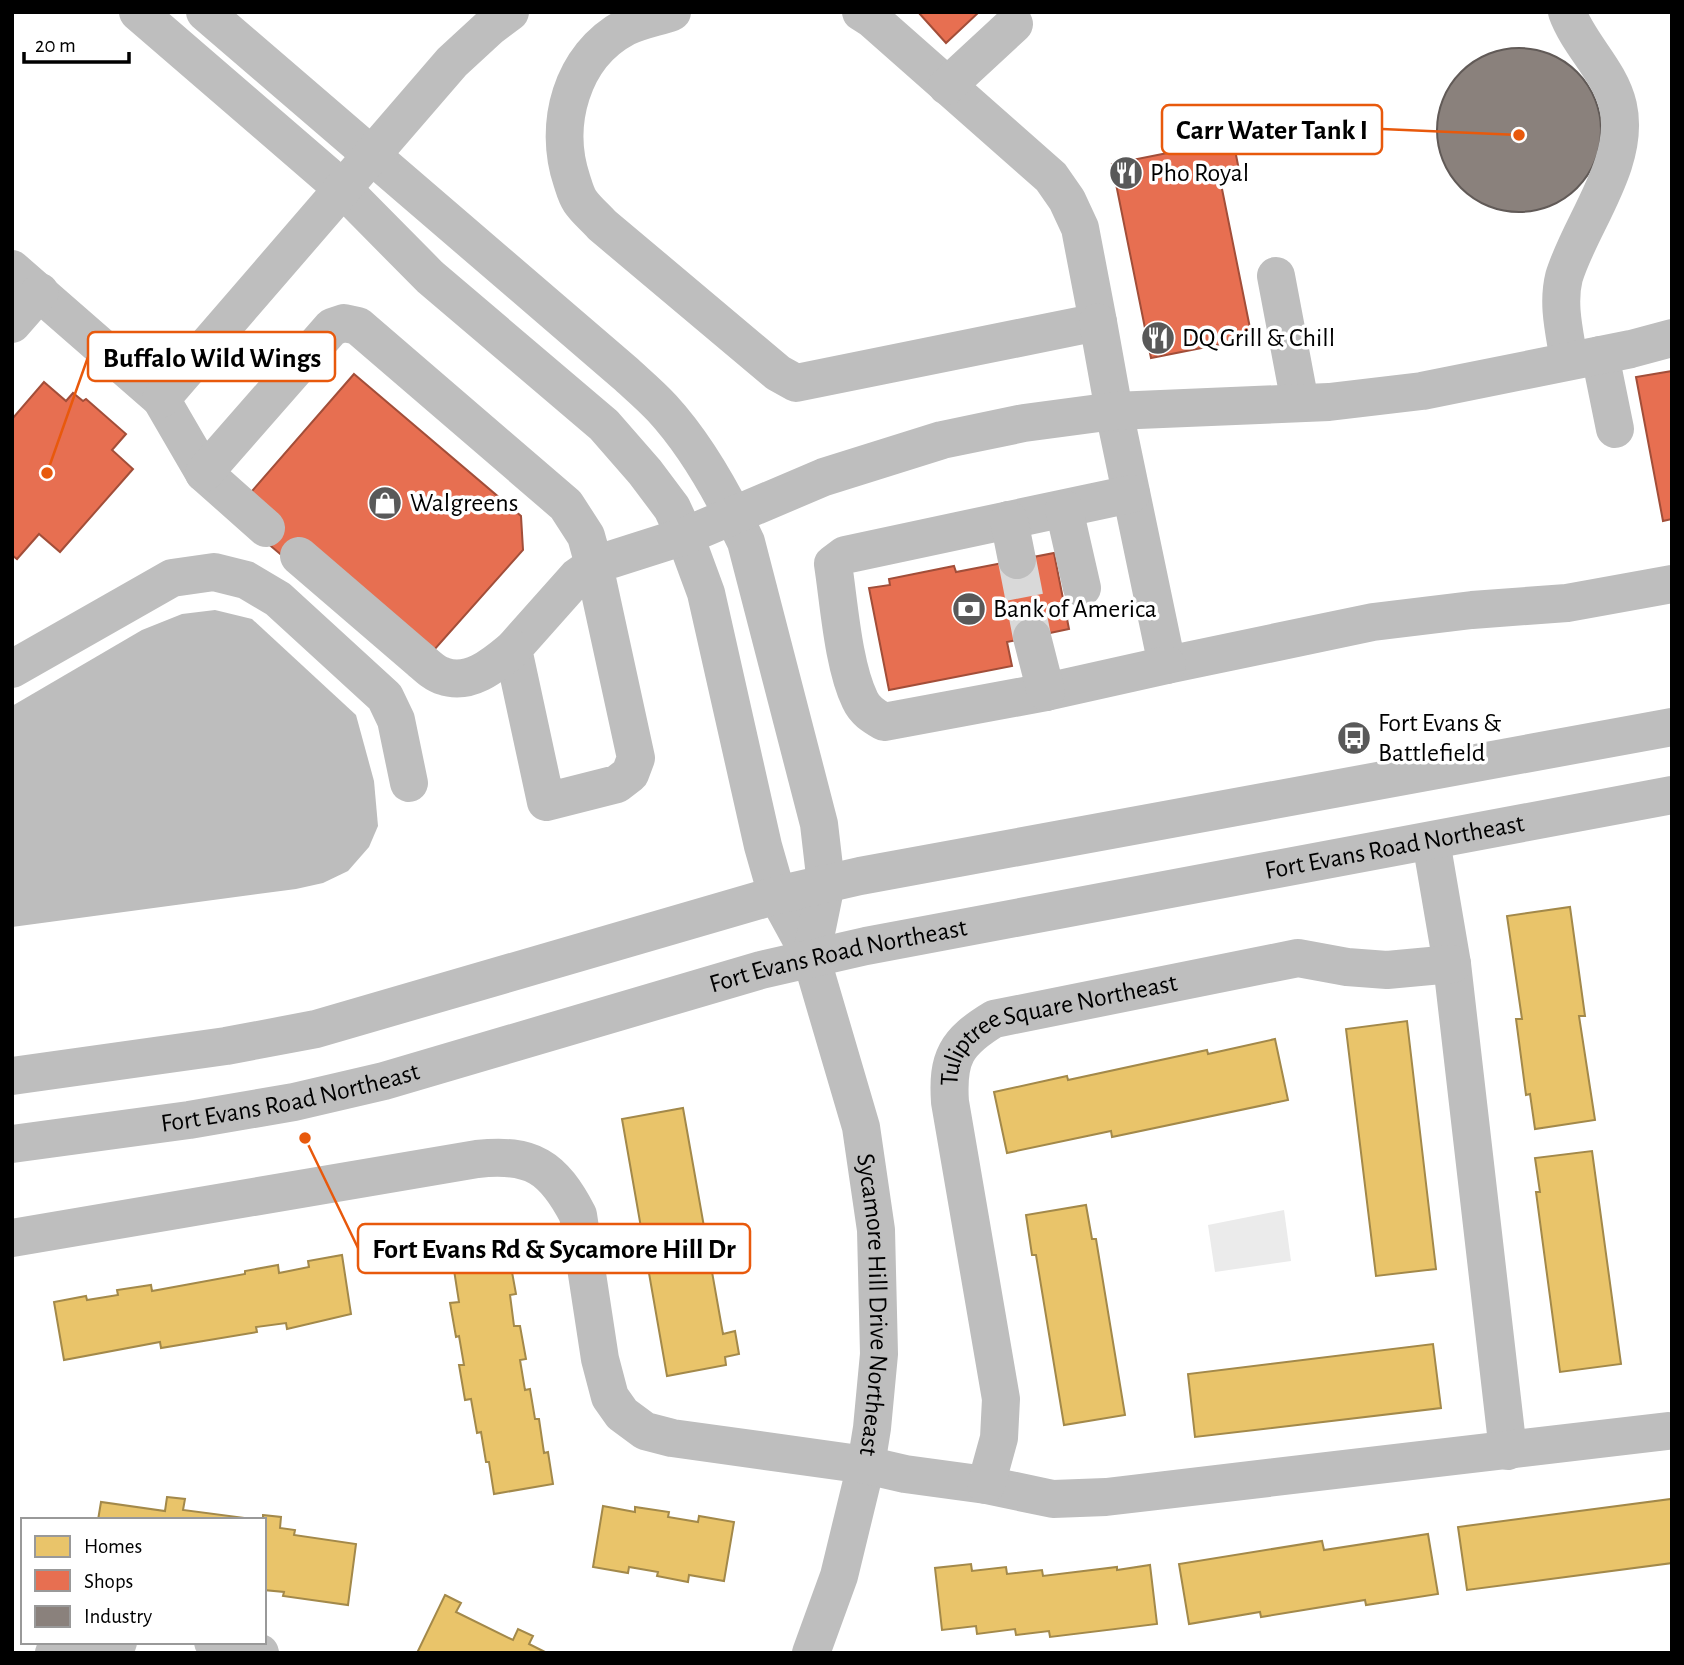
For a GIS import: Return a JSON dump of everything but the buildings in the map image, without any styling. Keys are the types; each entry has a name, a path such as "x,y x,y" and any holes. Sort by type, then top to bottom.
{"street":[{"name":"Sycamore Hill Drive Northeast","path":"138,12 343,190 430,277 604,425 672,508 685,536 706,593 760,833 777,895 811,957 861,1127 876,1230 880,1293 874,1416 866,1465 839,1576 811,1653"},
{"path":"205,12 626,374 663,408 698,455 746,542 819,824 826,884 811,957"},
{"path":"161,400 452,62 489,27 510,12"},
{"path":"672,12 626,27 596,51 579,74 568,100 564,134 566,163 579,200 602,225 778,373 796,383 1098,322"},
{"path":"860,12 872,19 1051,177 1067,200 1080,228 1114,411 1167,665"},
{"path":"1567,12 1601,68 1618,104 1621,132 1610,173 1578,240 1564,278 1560,308 1615,429"},
{"path":"947,86 1014,24"},
{"path":"1276,276 1300,403"},
{"path":"12,324 26,281 161,400 204,473 266,528"},
{"path":"204,473 332,327 344,323 358,326 566,505 586,536 636,758 630,775 617,784 546,802 513,649"},
{"path":"299,556 420,660 442,676 454,678 485,672 513,649 577,578 594,565 685,536 824,477 942,440 1024,423 1114,411 1328,402 1422,391 1672,338"},
{"path":"1131,494 845,555 833,564 847,655 860,700 871,715 884,722 1046,692 1373,622 1567,603 1672,584"},
{"path":"1064,509 1082,588"},
{"path":"1009,520 1017,560"},
{"path":"12,669 172,578 214,572 246,580 278,599 385,697 396,720 409,783"},
{"path":"1032,637 1046,692"},
{"path":"12,1076 226,1046 316,1029 777,895 826,884 1672,727"},
{"name":"Fort Evans Road Northeast","path":"12,1144 189,1120 294,1102 384,1081 811,957 1672,795"},
{"path":"1431,841 1452,964 1508,1451"},
{"name":"Tuliptree Square Northeast","path":"986,1485 999,1438 1001,1399 948,1077 955,1054 970,1034 993,1019 1298,958 1347,967 1387,970 1452,964"},
{"path":"12,1238 477,1158 503,1156 525,1161 551,1173 567,1194 578,1215 600,1359 610,1397 622,1414 645,1431 672,1438 866,1465 905,1475 986,1485 1053,1499 1106,1497 1668,1431"},
{"path":"54,1653 106,1644"},
{"path":"222,1644 260,1653"}],"shaded area":[{"path":"215,610 252,619 356,715 374,781 378,826 369,847 348,871 323,883 296,889 12,927 12,706 142,630 182,614"},
{"path":"1284,1210 1291,1261 1215,1272 1208,1225"}],"tunnel":[{"path":"1017,560 1032,637"}],"place":[{"name":"Carr Water Tank I","path":"1519,135"},
{"name":"Pho Royal","path":"1126,173"},
{"name":"DQ Grill & Chill","path":"1158,338"},
{"name":"Buffalo Wild Wings","path":"47,473"},
{"name":"Walgreens","path":"385,503"},
{"name":"Bank of America","path":"969,609"},
{"name":"Fort Evans & Battlefield","path":"1354,738"},
{"name":"Fort Evans Rd & Sycamore Hill Dr","path":"305,1138"}]}
